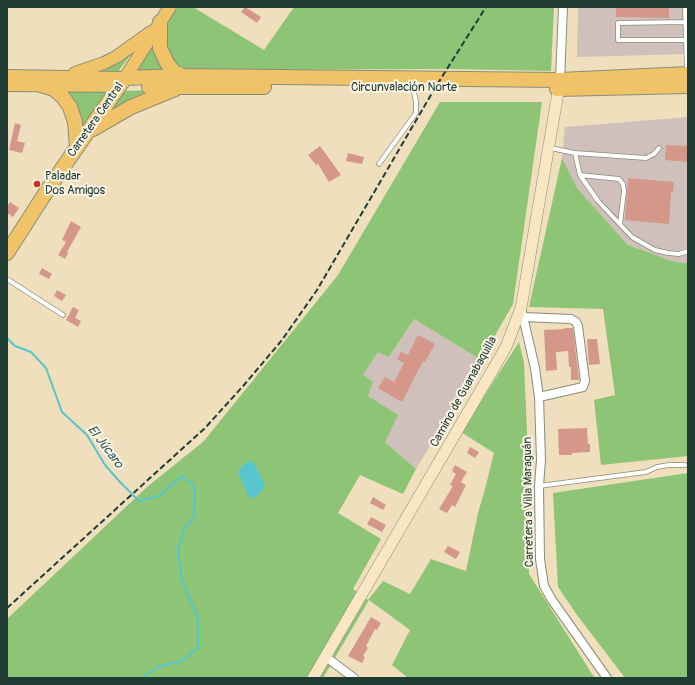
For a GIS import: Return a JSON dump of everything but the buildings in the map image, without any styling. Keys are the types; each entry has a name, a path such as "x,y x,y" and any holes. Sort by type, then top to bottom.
{"highway":[{"path":"88,133 130,107 183,81 167,63 160,48 158,25"},
{"name":"Circunvalación Norte","path":"183,81 413,88 559,85 688,80"},
{"name":"Circunvalación Norte","path":"123,82 183,81 559,85"},
{"name":"Carretera Central","path":"7,253 48,189 123,82"},
{"path":"42,85 54,89 63,96 70,107 75,122 77,147"}],"main road":[{"name":"Carretera Central","path":"123,82 170,7"},
{"path":"64,76 86,70 110,60 158,25"},
{"path":"7,76 64,76 123,82"},
{"path":"7,84 42,85 123,82"}],"street":[{"name":"Camino de Guanabaquilla","path":"313,678 506,347 522,313 559,85 563,7"},
{"path":"522,313 571,319 576,322 578,326 585,382 583,387 539,397"},
{"name":"Carretera a Villa Maraguán","path":"522,313 535,368 539,397 541,460 539,486 540,559 544,586 552,600 607,678"},
{"path":"326,657 354,678"}],"lane":[{"path":"685,7 688,80"},
{"path":"686,22 618,24 618,40 686,40"},
{"path":"379,164 416,114 416,101 413,88"},
{"path":"548,148 575,153 646,158 654,154 659,148"},
{"path":"575,153 580,175 598,201 632,237 655,250 679,254 688,251"},
{"path":"580,175 619,179 623,184 624,191 620,224"},
{"path":"7,279 63,315"},
{"path":"539,486 646,472 657,467 669,465 685,465"}],"shaded area":[{"path":"578,7 688,7 688,54 577,57"},
{"path":"688,117 688,263 675,262 628,245 577,188 562,158 565,127"},
{"path":"414,319 481,360 416,469 385,442 368,396 363,375 378,351 389,357"}],"green space":[{"path":"178,7 193,7 264,50 294,7 554,7 551,71 450,69 188,70 174,64 164,46 165,24"},
{"path":"155,38 168,73 135,71"},
{"path":"132,53 118,72 92,70 113,63"},
{"path":"62,89 108,90 82,129"},
{"path":"151,90 132,98 104,116 122,91"},
{"path":"440,102 542,102 513,304 481,360 414,319 389,357 378,352 363,375 373,382 368,396 398,415 385,442 416,469 403,494 360,475 338,513 381,539 353,589 368,600 383,581 410,594 431,559 466,571 478,513 494,453 461,432 519,342 524,363 528,456 529,574 596,678 408,678 392,665 410,630 369,600 323,678 7,678 7,619 147,487 204,441 338,275"},
{"path":"562,158 577,188 628,245 675,262 688,263 688,456 601,465 594,400 615,395 603,309 529,307"},
{"path":"688,473 688,678 625,678 577,615 558,587 553,493"}],"water":[{"path":"250,461 254,463 264,483 264,489 257,496 250,499 238,473 242,466"}],"waterway":[{"name":"El Júcaro","path":"7,338 15,346 31,352 46,368 62,412 87,435 105,465 139,501 159,496 182,476 195,487 194,518 185,528 178,550 182,581 198,618 198,648 182,661 158,667 141,678"}],"railway":[{"path":"7,608 205,428 282,340 317,290 435,88 486,7"}],"place":[{"name":"Paladar Dos Amigos","path":"37,184"}]}
